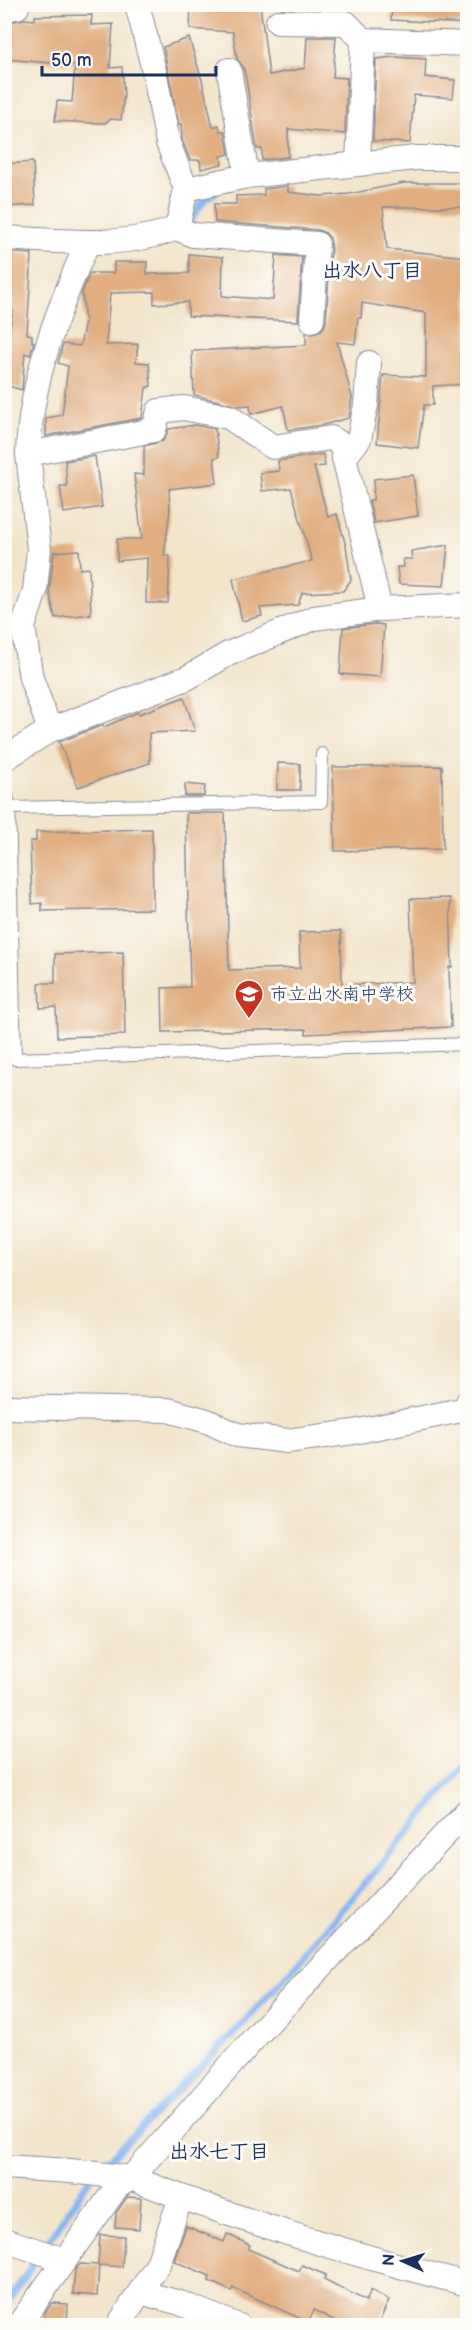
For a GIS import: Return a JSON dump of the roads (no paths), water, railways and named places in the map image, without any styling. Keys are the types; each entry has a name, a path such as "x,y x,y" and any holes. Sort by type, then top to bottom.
{"street":[{"path":"137,4 155,75 168,143 186,189 177,228"},
{"path":"278,21 346,23 363,40 468,44"},
{"path":"358,164 363,40"},
{"path":"229,69 247,176"},
{"path":"186,189 247,176 416,158 468,158"},
{"path":"4,238 88,242 153,237 177,228 193,235 317,244 312,320"},
{"path":"50,730 14,626 35,591 39,549 28,454 29,429 39,373 74,273 88,242"},
{"path":"344,458 359,439 366,405 369,363"},
{"path":"28,454 154,429 159,411 184,408 229,417 273,447 331,438 340,444 380,609"},
{"path":"4,759 50,730 187,678 228,654 314,618 380,609 468,605"},
{"path":"4,1407 168,1410 207,1421 237,1435 287,1441 354,1432 466,1409 468,1402"},
{"path":"18,2325 117,2187 131,2178 257,2035 468,1810"},
{"path":"4,2167 131,2178 241,2219 364,2258 468,2284"},
{"path":"118,2325 158,2264 181,2197"},
{"path":"4,2240 65,2260"},
{"path":"140,2292 208,2320 239,2325"}],"lane":[{"path":"9,808 321,801 322,754"},
{"path":"4,786 9,808 15,1059 468,1044"}],"waterway":[{"path":"187,225 205,199 215,193"},
{"path":"101,2168 235,2032 286,1976 468,1762"},
{"path":"4,2308 89,2180"}],"place":[{"name":"市立出水南中学校","path":"249,1020"}],"district":[{"name":"出水八丁目","path":"372,270"},
{"name":"出水七丁目","path":"219,2151"}]}
